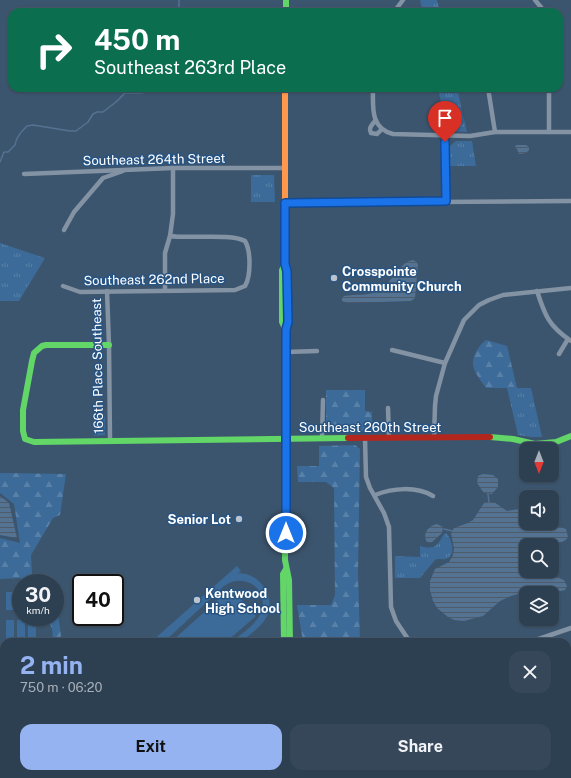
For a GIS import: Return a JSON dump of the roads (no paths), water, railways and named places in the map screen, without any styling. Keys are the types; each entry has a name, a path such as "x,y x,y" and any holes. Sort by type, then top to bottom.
{"street":[{"path":"397,8 404,0"},
{"path":"285,92 285,264 287,271 288,322 286,330 286,569 289,575 290,638"},
{"path":"373,92 373,111 376,122 387,133 470,136 495,132 571,132"},
{"path":"489,92 495,132"},
{"path":"549,92 549,132"},
{"path":"376,122 370,129 371,133 377,134 382,129"},
{"path":"445,136 446,201"},
{"path":"165,290 165,253 170,236 173,214 173,168"},
{"name":"Southeast 264th Street","path":"24,174 173,168 285,168"},
{"path":"64,230 74,212 103,178 134,169"},
{"path":"285,203 571,201"},
{"name":"Southeast 262nd Place","path":"63,286 80,292 235,290 245,286 249,279 248,247 245,241 236,238 180,238 170,236"},
{"path":"434,437 435,406 446,363 464,320 471,312 479,305 503,295 571,288"},
{"name":"166th Place Southeast","path":"107,291 110,440"},
{"path":"537,291 544,311 554,327 570,340 559,354"},
{"name":"Southeast 260th Street","path":"109,345 46,345 38,348 34,353 22,419 22,434 25,439 34,442 286,438 490,437 513,439 521,442"},
{"path":"392,350 446,363"},
{"path":"286,352 317,352"},
{"path":"322,438 323,400"},
{"path":"388,408 389,437"},
{"name":"Southeast 260th Street","path":"556,442 571,436"},
{"path":"365,438 366,477 370,488 384,513 389,527 391,607 396,621 407,638"},
{"path":"375,496 391,490 418,490 433,496"},
{"path":"284,638 283,574 286,569"},
{"path":"543,638 571,628"}],"waterway":[{"path":"179,0 179,8"},
{"path":"0,162 4,152 8,152 15,145 21,132 27,126 33,125 76,131 88,122 93,114 103,112 125,93 145,92"},
{"path":"488,494 489,502"},
{"path":"444,529 452,531"}],"place":[{"name":"Crosspointe Community Church","path":"334,278"},
{"name":"Senior Lot","path":"239,519"},
{"name":"Kentwood High School","path":"197,600"}]}
